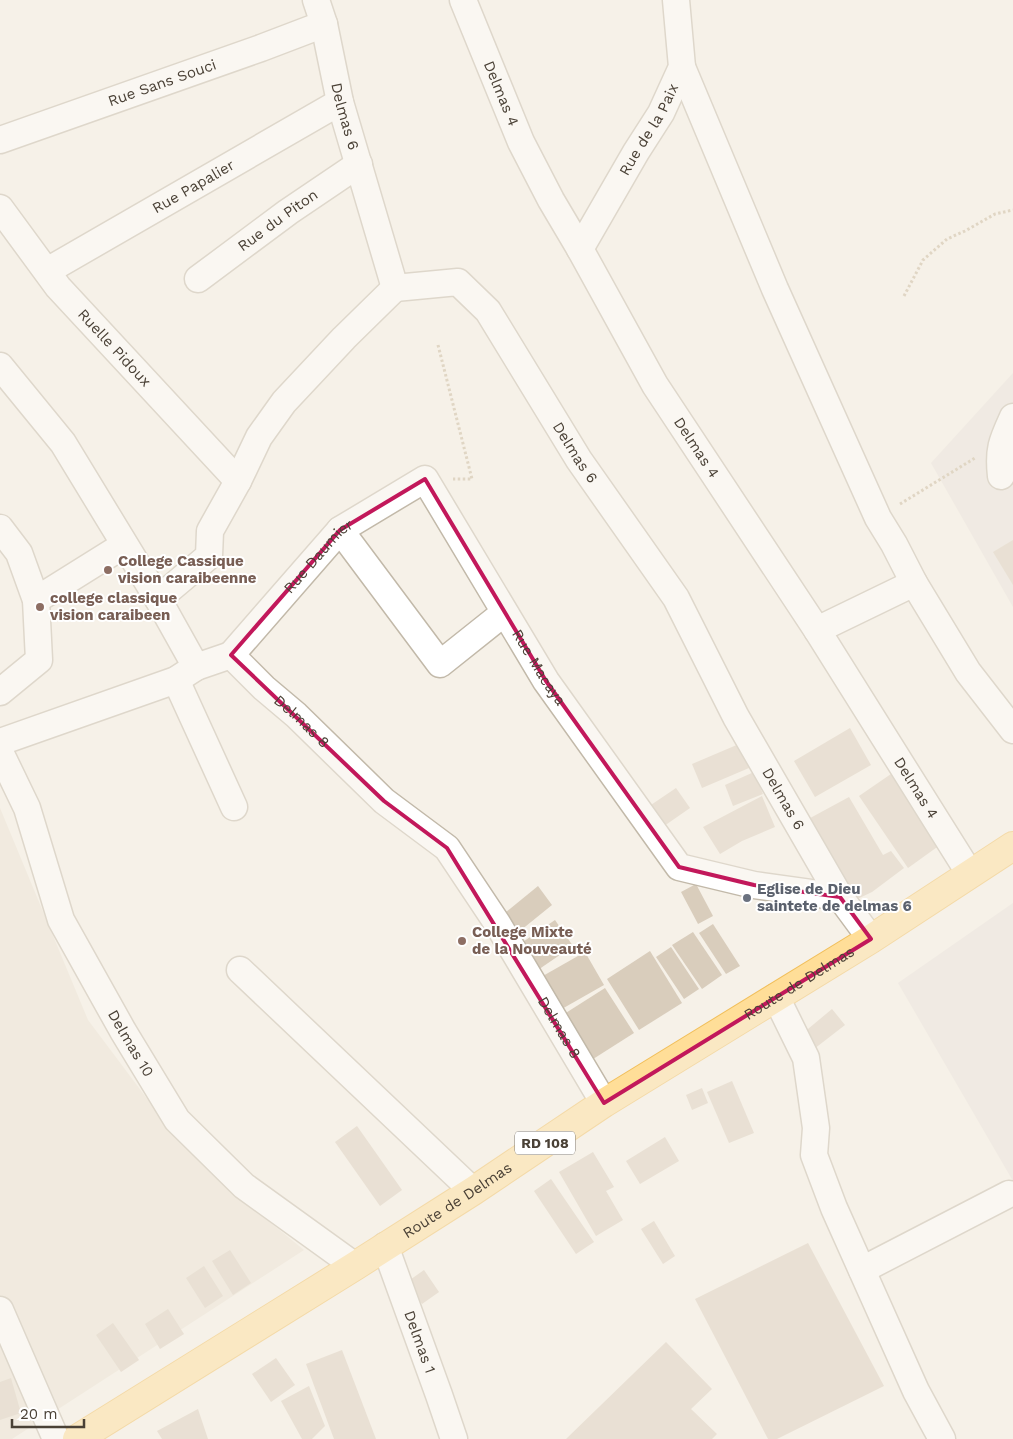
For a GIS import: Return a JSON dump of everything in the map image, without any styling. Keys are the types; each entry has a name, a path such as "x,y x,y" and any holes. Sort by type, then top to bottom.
{"main road":[{"name":"Route de Delmas","path":"77,1439 355,1266 473,1191 604,1103 871,939 1013,846"}],"street":[{"name":"Delmas 4","path":"463,0 521,142 551,200 655,385 817,630 970,874"},
{"name":"Rue de la Paix","path":"580,249 636,152 662,114 682,67 676,0"},
{"name":"Delmas 6","path":"320,12 340,102 395,288 458,282 488,310 579,460 676,598 736,716 840,897 871,939"},
{"name":"Rue Sans Souci","path":"0,140 261,48 320,12"},
{"path":"682,67 775,289 878,518 914,583 968,672 1013,730"},
{"name":"Rue Papalier","path":"47,271 340,102"},
{"name":"Rue du Piton","path":"198,279 288,212 359,164"},
{"name":"Ruelle Pidoux","path":"0,208 58,287 238,481"},
{"path":"158,599 209,556 210,531 238,481 259,437 284,402 344,338 395,288"},
{"path":"0,366 63,442 158,599 234,807"},
{"path":"1001,476 999,457 1002,442 1013,417"},
{"name":"Rue Macaya","path":"425,478 546,681 680,866 754,884 840,897"},
{"name":"Rue Daumier","path":"230,655 340,530 425,478"},
{"path":"0,528 19,553 36,600 39,660 0,692"},
{"path":"340,530 440,664 504,613"},
{"path":"36,600 124,545"},
{"path":"817,630 914,583"},
{"path":"0,742 230,655"},
{"name":"Delmas 8","path":"230,655 264,688 296,715 384,801 447,848 497,923 604,1103"},
{"name":"Delmas 10","path":"0,752 27,808 61,920 123,1031 177,1120 244,1186 355,1266"},
{"path":"240,970 473,1191"},
{"path":"776,997 806,1058 816,1128 814,1155 834,1208 916,1391 942,1439"},
{"path":"862,1270 1009,1194"},
{"name":"Delmas 1","path":"385,1246 454,1439"},
{"path":"0,1310 56,1439"}],"path":[{"path":"904,296 923,260 947,239 995,214 1013,210"},
{"path":"425,478 472,479 438,345"},
{"path":"878,518 1002,442"}],"highlighted area":[{"path":"425,479 546,681 679,867 754,885 840,897 871,939 604,1103 447,848 384,801 231,655 340,530"}],"shaded area":[{"path":"1013,373 1013,607 931,463"},
{"path":"0,808 88,1020 163,1120 217,1179 304,1250 12,1439 0,1439"},
{"path":"1013,903 1013,1181 898,983"}],"building":[{"path":"1013,540 1013,585 993,552"},
{"path":"850,728 871,765 815,797 794,761"},
{"path":"739,744 749,768 702,788 692,764"},
{"path":"754,772 763,794 733,806 725,785"},
{"path":"891,774 940,845 908,868 859,796"},
{"path":"676,788 690,808 658,828 645,809"},
{"path":"762,796 775,827 742,841 720,854 703,827"},
{"path":"849,797 883,855 891,851 904,868 872,892 851,902 801,823"},
{"path":"696,884 713,916 698,924 681,892"},
{"path":"538,886 552,905 510,939 495,921"},
{"path":"555,920 573,946 532,974 514,948"},
{"path":"713,924 740,966 726,974 699,933"},
{"path":"693,932 722,975 702,989 672,945"},
{"path":"671,947 699,989 684,999 656,957"},
{"path":"650,951 682,1003 639,1030 607,979"},
{"path":"585,952 604,985 553,1014 534,981"},
{"path":"605,988 634,1033 590,1061 561,1016"},
{"path":"832,1009 845,1025 814,1049 802,1034"},
{"path":"732,1081 754,1133 729,1143 707,1092"},
{"path":"702,1088 708,1103 692,1110 686,1095"},
{"path":"357,1126 402,1190 380,1206 335,1142"},
{"path":"665,1137 679,1161 640,1184 626,1161"},
{"path":"593,1152 614,1187 606,1191 623,1220 596,1236 559,1172"},
{"path":"551,1179 594,1242 576,1254 534,1191"},
{"path":"654,1221 675,1256 663,1264 641,1229"},
{"path":"808,1243 884,1386 777,1439 768,1439 695,1299"},
{"path":"230,1250 251,1283 233,1295 212,1261"},
{"path":"204,1266 223,1296 205,1308 186,1278"},
{"path":"424,1270 439,1292 422,1304 407,1282"},
{"path":"168,1309 184,1334 160,1349 145,1324"},
{"path":"113,1323 139,1360 121,1372 96,1335"},
{"path":"666,1342 712,1389 691,1409 717,1434 712,1439 566,1439"},
{"path":"342,1350 376,1439 334,1439 306,1364"},
{"path":"276,1358 295,1385 271,1402 252,1374"},
{"path":"11,1378 21,1413 0,1420 0,1382"},
{"path":"309,1386 325,1426 312,1439 302,1439 281,1401"},
{"path":"198,1409 208,1439 162,1439 157,1431"}],"place":[{"name":"College Cassique vision caraibeenne","path":"108,570"},
{"name":"college classique vision caraibeen","path":"40,607"},
{"name":"Eglise de Dieu saintete de delmas 6","path":"747,898"},
{"name":"College Mixte de la Nouveauté","path":"462,941"}]}
